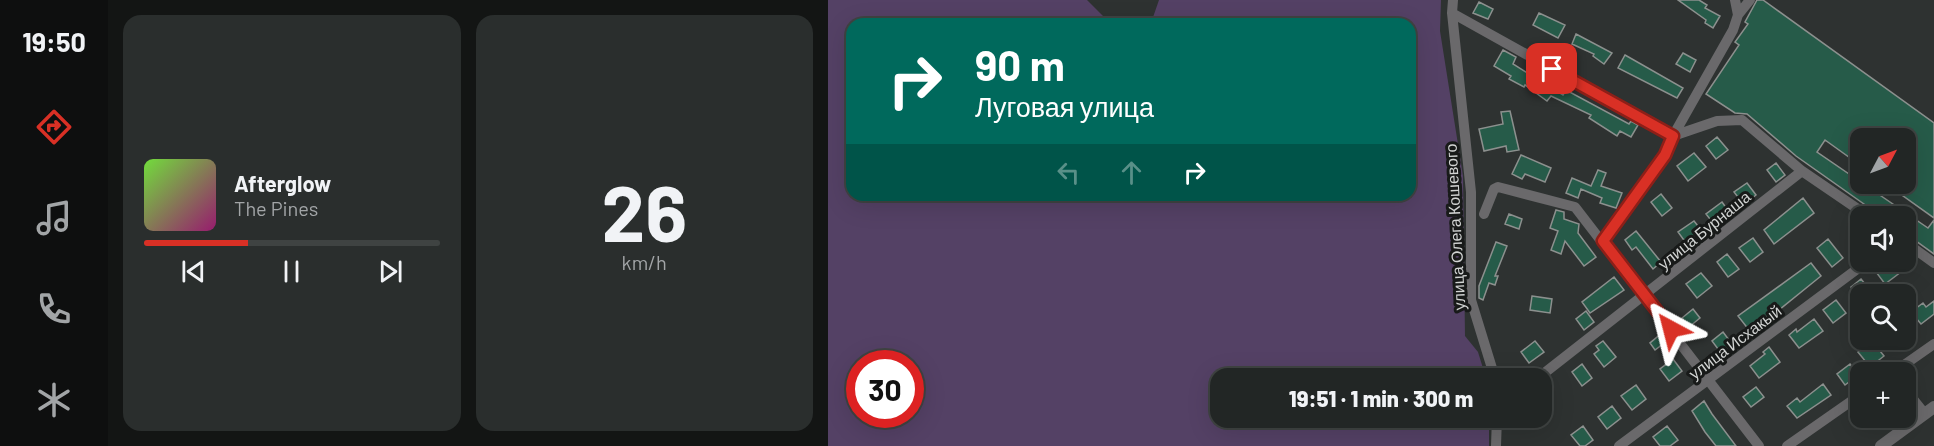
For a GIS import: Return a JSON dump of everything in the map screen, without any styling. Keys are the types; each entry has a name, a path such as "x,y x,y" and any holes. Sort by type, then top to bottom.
{"street":[{"name":"улица Олега Кошевого","path":"1453,0 1452,13 1472,192 1471,300 1493,368"},
{"path":"1603,241 1665,155 1673,136 1715,66 1737,7 1749,0"},
{"path":"1452,13 1673,136 1717,121 1742,120 1802,171 1853,206"},
{"name":"улица Бурнаша","path":"1551,368 1802,171"},
{"path":"1484,214 1494,189 1507,188 1570,203 1580,211 1759,446"},
{"path":"1916,250 1934,262"},
{"name":"улица Исхакый","path":"1619,446 1853,272"},
{"path":"1908,362 1934,344"},
{"path":"1881,446 1929,411 1916,399"},
{"path":"1787,446 1850,403"},
{"path":"1496,446 1497,428"}],"shaded area":[{"path":"828,0 1087,0 1105,18 846,18 846,201 1416,201 1416,18 1153,18 1159,0 1441,0 1440,31 1463,176 1465,336 1478,352 1483,368 1210,368 1210,428 1489,428 1489,446 828,446"}],"building":[{"path":"1678,0 1699,0 1707,5 1705,8 1720,16 1713,28 1705,23 1706,20"},
{"path":"1757,0 1763,0 1934,123 1934,218 1900,194 1916,194 1916,128 1850,128 1850,158 1825,140 1817,152 1850,175 1850,194 1878,194 1896,206 1867,206 1796,156 1747,114 1735,113 1706,94 1739,45 1735,42 1748,24 1745,22"},
{"path":"1479,2 1493,9 1488,19 1473,13"},
{"path":"1539,13 1565,25 1558,38 1533,25"},
{"path":"1576,34 1612,53 1604,64 1593,56 1594,54 1572,44"},
{"path":"1503,50 1516,57 1513,64 1563,95 1566,90 1629,124 1631,121 1638,125 1631,137 1620,131 1617,136 1589,118 1591,115 1551,96 1547,101 1525,85 1524,87 1509,79 1511,76 1494,66"},
{"path":"1683,53 1696,60 1690,72 1676,64"},
{"path":"1625,55 1683,88 1677,98 1618,68"},
{"path":"1510,111 1519,150 1507,152 1506,146 1484,151 1479,129 1503,124 1501,112"},
{"path":"1717,137 1728,150 1716,159 1706,146"},
{"path":"1694,153 1706,167 1688,181 1677,166"},
{"path":"1521,155 1551,168 1545,182 1525,174 1522,179 1512,174"},
{"path":"1776,163 1785,175 1776,182 1767,170"},
{"path":"1598,170 1606,173 1601,186 1622,193 1616,208 1600,203 1602,198 1581,189 1578,198 1566,193 1572,178 1591,186"},
{"path":"1747,183 1756,195 1744,205 1734,192"},
{"path":"1661,194 1672,208 1662,216 1651,202"},
{"path":"1803,198 1814,213 1774,244 1764,230"},
{"path":"1722,202 1732,216 1717,228 1706,214"},
{"path":"1556,210 1564,212 1564,219 1579,224 1578,233 1596,257 1584,266 1565,241 1561,254 1551,250 1558,231 1550,228"},
{"path":"1509,214 1522,219 1519,229 1505,224"},
{"path":"1916,220 1928,228 1934,220 1934,254 1916,241"},
{"path":"1694,221 1702,231 1686,243 1678,232"},
{"path":"1636,231 1661,262 1653,269 1636,247 1632,250 1625,240"},
{"path":"1753,238 1763,252 1750,262 1739,248"},
{"path":"1828,239 1843,258 1832,267 1817,248"},
{"path":"1496,242 1507,246 1495,276 1498,276 1495,285 1489,283 1483,300 1479,298 1479,286"},
{"path":"1727,254 1739,269 1728,277 1717,262"},
{"path":"1811,263 1821,276 1769,318 1767,316 1749,330 1738,316"},
{"path":"1876,272 1901,272 1885,284"},
{"path":"1701,273 1712,286 1697,298 1686,284"},
{"path":"1614,277 1624,290 1590,313 1582,302"},
{"path":"1861,279 1865,284 1855,284"},
{"path":"1532,296 1552,299 1550,313 1530,310"},
{"path":"1836,300 1846,313 1833,323 1823,310"},
{"path":"1934,301 1934,314 1921,324 1916,318 1916,308 1923,303 1926,307"},
{"path":"1693,309 1700,318 1689,327 1682,318"},
{"path":"1586,311 1594,322 1584,330 1576,319"},
{"path":"1814,319 1823,331 1799,348 1789,335"},
{"path":"1723,332 1732,344 1721,353 1712,341"},
{"path":"1662,333 1667,341 1655,350 1650,343"},
{"path":"1535,341 1544,352 1529,363 1521,352"},
{"path":"1603,341 1616,357 1604,367 1594,354 1599,350 1596,346"},
{"path":"1769,347 1780,362 1759,378 1750,366 1765,354 1763,352"},
{"path":"1879,350 1884,356 1876,362 1866,362 1858,352"},
{"path":"1673,359 1682,371 1669,381 1660,369"},
{"path":"1582,364 1592,378 1582,386 1572,372"},
{"path":"1850,364 1850,381 1845,385 1837,374"},
{"path":"1823,384 1831,395 1797,418 1787,406 1797,398 1800,402"},
{"path":"1636,385 1646,399 1632,410 1621,396"},
{"path":"1756,387 1764,397 1751,407 1743,397"},
{"path":"1704,401 1736,446 1716,446 1705,432 1692,411"},
{"path":"1612,406 1621,418 1607,429 1598,417"},
{"path":"1583,426 1593,440 1585,446 1580,446 1571,435"},
{"path":"1667,426 1678,440 1670,446 1660,446 1653,437"}],"route":[{"path":"1552,69 1673,136 1672,144 1665,155 1603,241 1671,329"}]}
